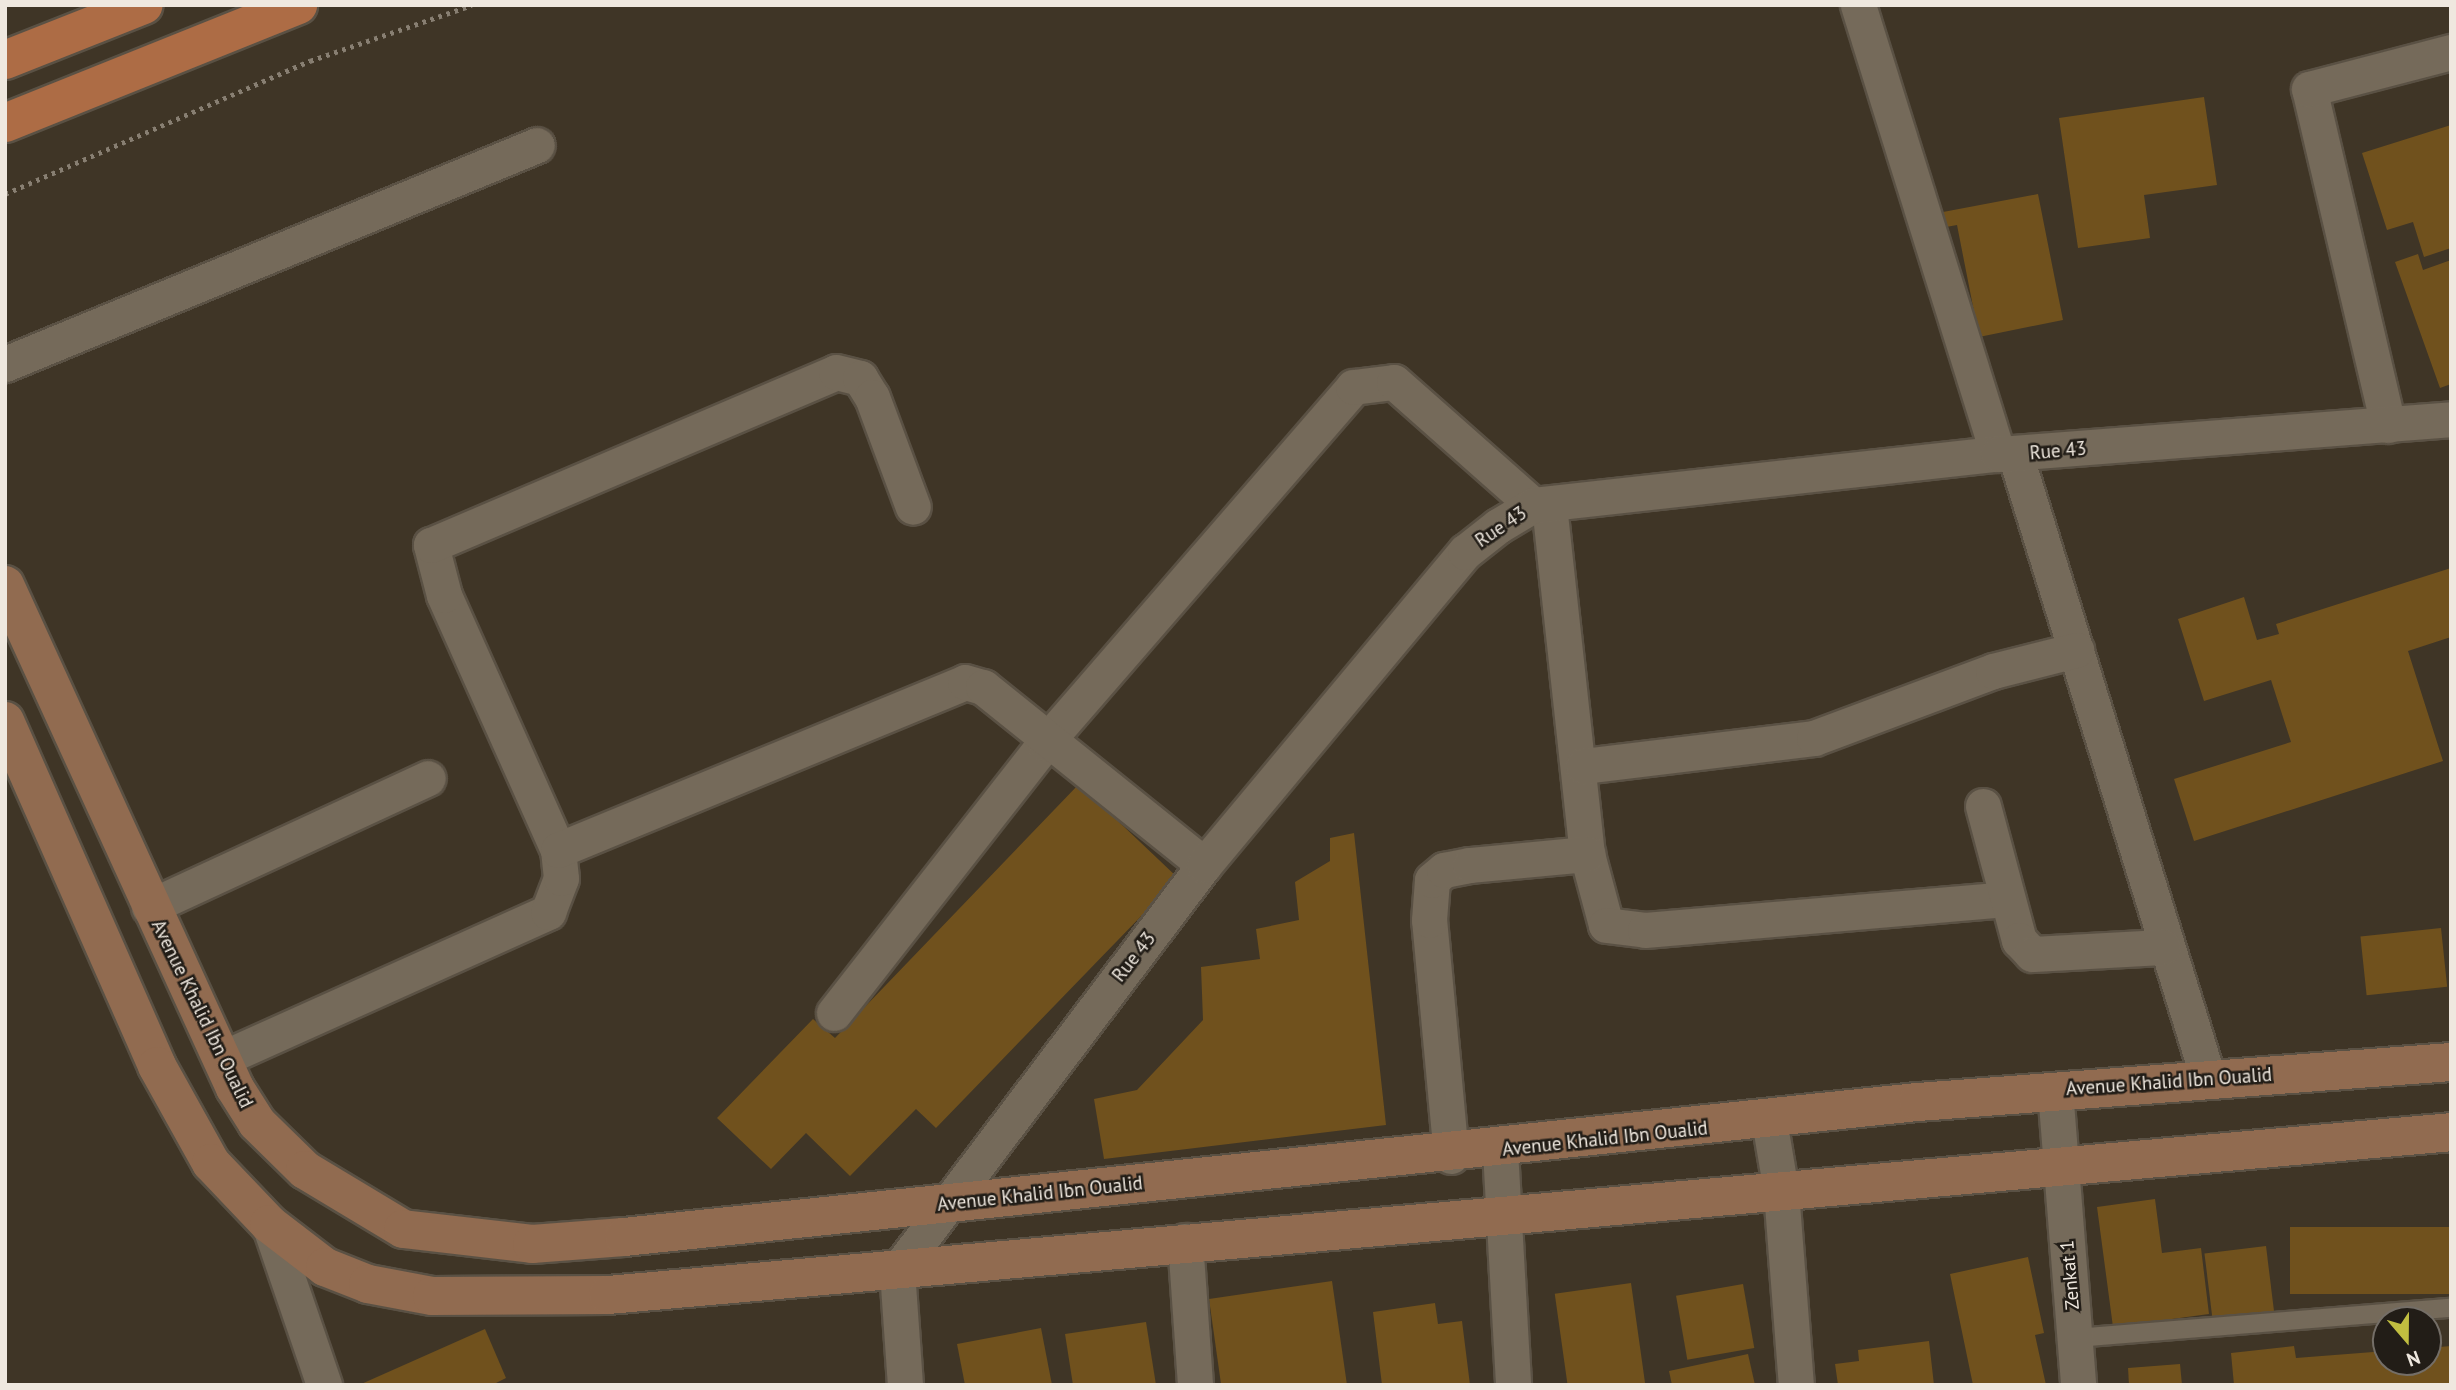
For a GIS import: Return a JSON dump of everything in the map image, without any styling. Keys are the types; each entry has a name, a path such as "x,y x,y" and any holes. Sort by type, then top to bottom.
{"main road":[{"path":"5,60 144,5"},
{"path":"5,123 298,5"},
{"name":"Avenue Khalid Ibn Oualid","path":"5,585 149,907 221,1059 278,1147 402,1229 532,1244 1451,1156 2055,1090 2451,1062"},
{"path":"5,721 184,1120 211,1163 268,1224 325,1267 369,1284 432,1296 608,1295 897,1271 1504,1212 1781,1191 2451,1132"}],"street":[{"path":"1858,5 2007,454 2076,650 2163,947 2208,1079"},
{"path":"2388,425 2309,89 2451,51"},
{"path":"5,364 537,145"},
{"path":"221,1059 548,912 561,878 558,850 444,595 431,545 836,372 860,378 872,397 913,507"},
{"path":"834,1013 1045,743 1341,398 1365,381 1403,388 1541,505 1583,766 1587,854 1598,910 1618,930 2006,899"},
{"name":"Rue 43","path":"897,1271 1204,865 1465,552 1541,505 2007,454 2451,419"},
{"path":"1583,766 1826,735 1993,671 2076,650"},
{"path":"558,850 942,686 983,687 1045,743 1204,865"},
{"path":"149,907 428,778"},
{"path":"1983,806 2019,940 2032,954 2163,947"},
{"path":"1451,1156 1429,920 1432,880 1444,870 1470,865 1587,854"},
{"name":"Zenkat 1","path":"2055,1090 2078,1385"},
{"path":"1769,1120 1781,1191 1796,1385"},
{"path":"1500,1150 1513,1385"},
{"path":"268,1224 324,1385"},
{"path":"1185,1241 1195,1385"},
{"path":"897,1271 905,1385"}],"lane":[{"path":"2075,1338 2451,1308"}],"path":[{"path":"5,194 310,61 472,5"}],"building":[{"path":"2204,97 2217,185 2144,195 2150,238 2078,248 2059,118"},
{"path":"2451,125 2451,248 2424,257 2413,222 2387,230 2362,153"},
{"path":"2038,194 2063,320 1979,337 1957,225 1946,227 1943,212"},
{"path":"2418,254 2423,270 2451,260 2451,384 2440,388 2395,262"},
{"path":"2451,568 2451,637 2408,651 2443,761 2194,841 2174,779 2291,742 2271,680 2204,701 2178,619 2244,597 2257,640 2279,634 2276,624"},
{"path":"1079,784 1178,878 936,1128 916,1109 850,1176 806,1133 771,1169 717,1118 813,1019 835,1038"},
{"path":"1354,833 1386,1125 1104,1159 1094,1099 1137,1090 1203,1020 1201,967 1260,959 1256,929 1299,920 1295,882 1330,861 1330,838"},
{"path":"2441,928 2447,987 2367,995 2360,936"},
{"path":"2155,1199 2162,1253 2201,1248 2209,1314 2113,1327 2097,1207"},
{"path":"2290,1227 2451,1227 2451,1294 2290,1294"},
{"path":"2266,1246 2274,1312 2213,1319 2204,1254"},
{"path":"2028,1257 2044,1333 2035,1335 2046,1385 1973,1385 1950,1274"},
{"path":"1332,1281 1347,1385 1221,1384 1209,1299"},
{"path":"1631,1283 1645,1385 1568,1385 1555,1294"},
{"path":"1743,1284 1754,1348 1687,1360 1676,1296"},
{"path":"1435,1303 1438,1324 1462,1321 1470,1385 1382,1385 1373,1312"},
{"path":"1146,1322 1156,1385 1073,1385 1065,1334"},
{"path":"1041,1328 1052,1385 965,1385 957,1344"},
{"path":"485,1329 506,1378 492,1385 359,1385"},
{"path":"1929,1341 1934,1385 1838,1385 1835,1364 1859,1361 1858,1350"},
{"path":"2294,1346 2296,1358 2372,1352 2372,1376 2442,1376 2442,1347 2451,1346 2451,1385 2234,1385 2231,1353"},
{"path":"1748,1354 1755,1385 1672,1385 1669,1371"},
{"path":"2180,1364 2182,1385 2129,1385 2128,1368"}]}
